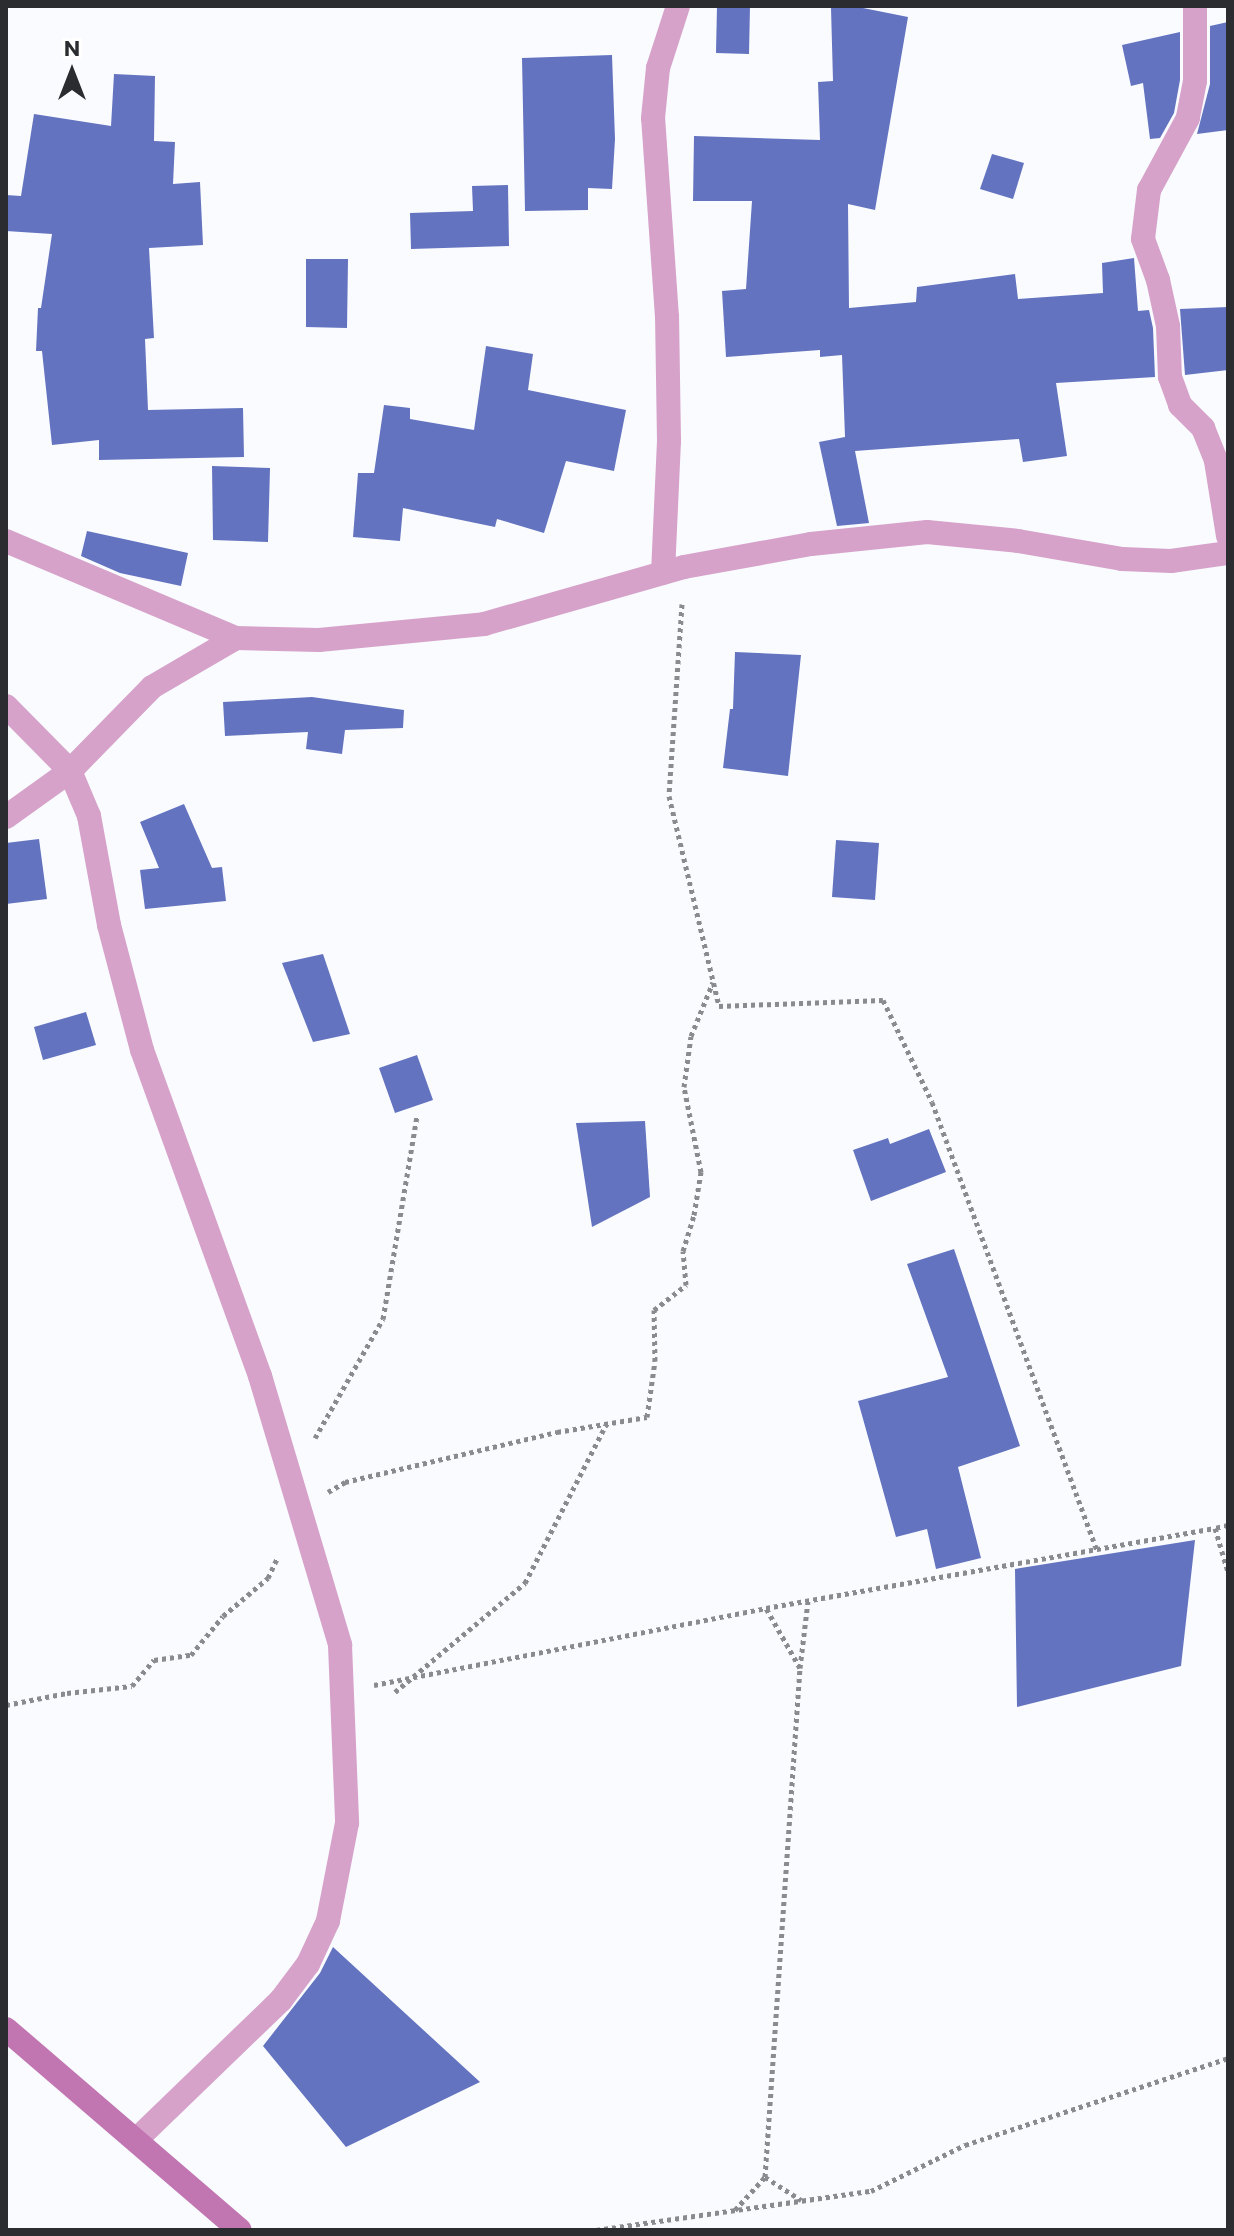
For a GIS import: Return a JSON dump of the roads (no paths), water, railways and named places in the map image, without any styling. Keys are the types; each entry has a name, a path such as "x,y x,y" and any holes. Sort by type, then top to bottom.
{"street":[{"path":"674,570 667,317 653,118 658,68 678,6"},
{"path":"1195,6 1195,81 1188,118 1149,190 1143,239 1158,280 1168,326 1170,377 1180,405 1203,428 1216,461 1228,536"},
{"path":"6,541 236,638 319,640 484,624 674,570 811,544 927,532 1018,541 1122,559 1171,561 1228,553"},
{"path":"6,817 70,771 152,687 236,638"},
{"path":"6,706 70,771 89,816 109,925 142,1050 260,1376 340,1645 347,1823 328,1921 308,1964 281,2000 137,2139"},
{"path":"6,2029 240,2230"}]}
